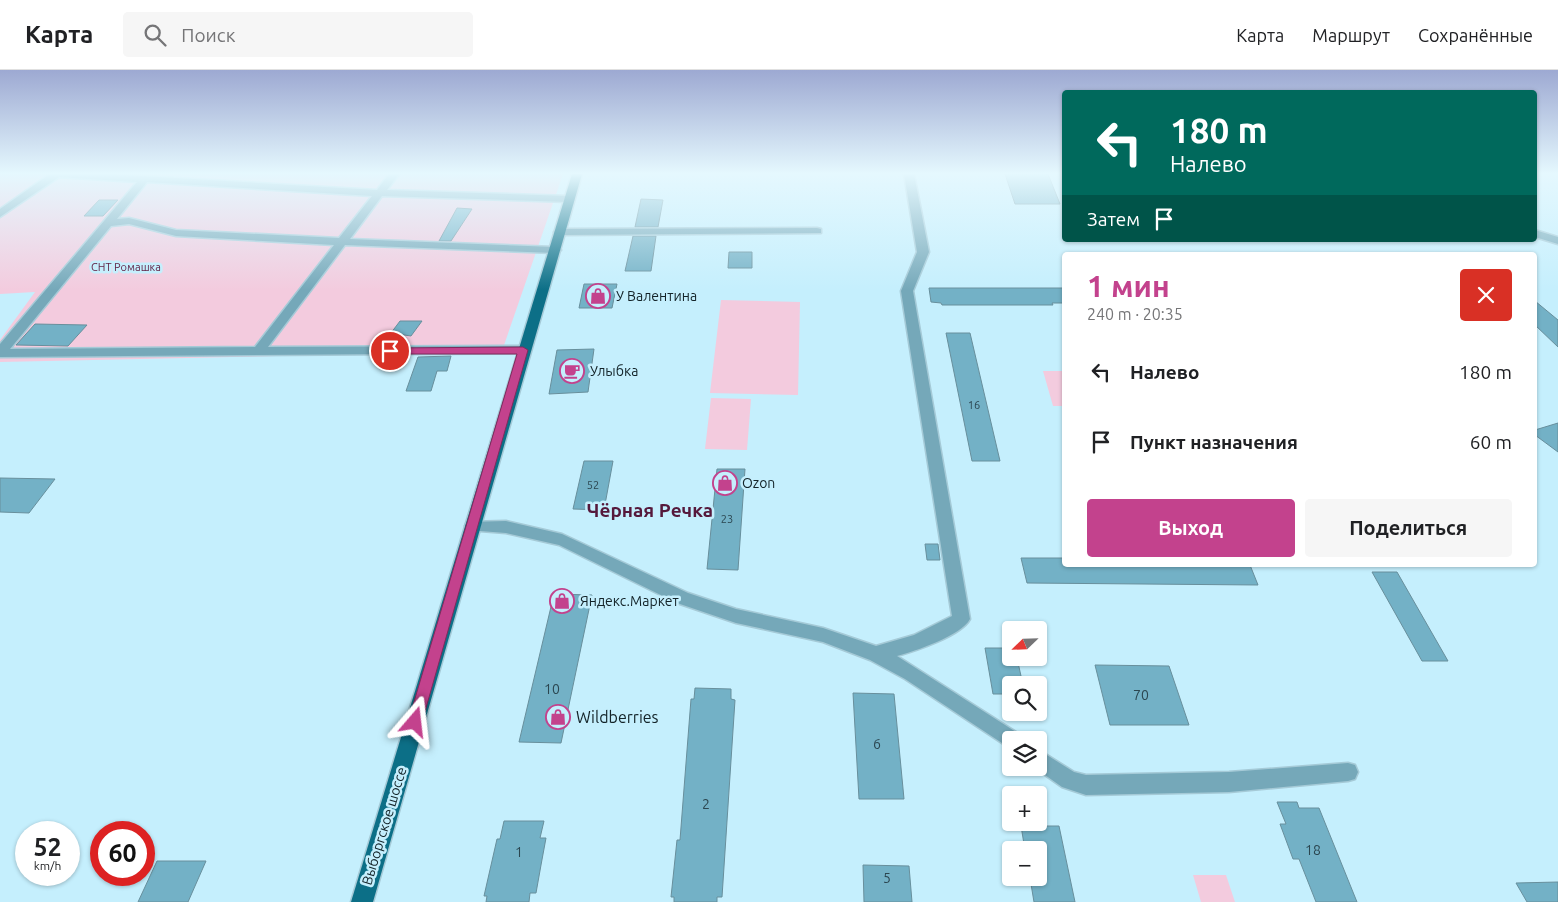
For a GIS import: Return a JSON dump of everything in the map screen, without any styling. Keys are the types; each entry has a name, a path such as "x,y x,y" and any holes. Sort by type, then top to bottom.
{"main road":[{"name":"Выборгское шоссе","path":"362,902 523,350 565,213"}],"street":[{"path":"0,353 115,213"},
{"path":"258,352 364,213"},
{"path":"876,654 904,648 939,633 961,619 907,291 908,283 922,264 923,252 916,213"},
{"path":"106,223 129,221 176,233 554,250"},
{"path":"560,232 817,230"},
{"path":"1537,234 1558,241"},
{"path":"0,353 523,350"},
{"path":"473,526 506,527 562,540 683,598 736,616 823,635 876,654 911,673 1002,733"},
{"path":"1047,764 1069,780 1086,785 1229,782 1348,772"}],"green space":[{"name":"СНТ Ромашка","path":"0,213 550,213 502,351 0,362 0,340 35,292 0,294"},
{"path":"721,300 800,302 798,395 710,393"},
{"path":"1043,371 1062,371 1062,406 1053,406"},
{"path":"711,398 751,399 747,450 705,449"},
{"path":"1193,875 1226,875 1235,902 1201,902"}],"building":[{"path":"87,213 106,213 103,216 84,216"},
{"path":"454,213 469,213 451,241 439,241"},
{"path":"638,213 661,213 658,227 635,227"},
{"path":"633,236 656,236 651,271 625,271"},
{"path":"729,252 752,252 752,268 728,268"},
{"name":"У Валентина","path":"584,284 617,284 612,308 579,308"},
{"path":"929,288 1062,288 1062,303 1052,303 1053,305 942,305 941,303 931,302"},
{"path":"1537,303 1558,320 1558,347 1537,327"},
{"path":"400,321 422,321 411,336 391,333"},
{"path":"35,324 87,325 68,346 16,345"},
{"path":"946,333 970,333 1000,461 972,461"},
{"name":"Улыбка","path":"594,349 588,392 549,394 557,350"},
{"path":"451,356 447,371 437,371 431,391 406,391 418,357"},
{"path":"1558,423 1558,452 1537,436 1537,429"},
{"path":"584,461 613,461 604,510 573,509"},
{"path":"717,469 745,469 738,570 707,569"},
{"path":"0,478 55,479 29,513 0,512"},
{"path":"925,544 938,544 940,560 927,560"},
{"path":"1021,558 1062,558 1062,567 1251,567 1258,585 1027,583"},
{"path":"1372,572 1397,572 1448,661 1422,661"},
{"path":"554,594 592,595 561,743 519,742"},
{"path":"985,648 1002,648 1002,666 1019,666 1021,676 1002,676 1002,694 993,694"},
{"path":"1095,665 1169,666 1189,725 1110,725"},
{"path":"695,688 731,689 731,699 735,700 722,897 717,897 717,902 674,902 674,897 671,897 677,840 680,840 691,699 694,699"},
{"path":"853,693 894,694 904,799 859,799"},
{"path":"1277,802 1297,802 1299,808 1319,808 1357,902 1316,902 1299,859 1293,859 1280,824 1286,824"},
{"path":"504,821 544,821 540,838 546,838 536,893 530,893 529,902 486,902 487,896 484,896 497,839 500,839"},
{"path":"1047,826 1059,826 1075,902 1034,902 1031,886 1047,886 1047,841 1024,841 1022,831 1047,831"},
{"path":"157,861 206,861 188,902 138,902 145,886 155,886 155,865"},
{"path":"863,865 909,866 912,902 864,902"},
{"path":"1558,882 1558,902 1527,902 1516,883"}],"place":[{"name":"У Валентина","path":"598,296"},
{"name":"Улыбка","path":"572,371"},
{"name":"Ozon","path":"725,483"},
{"name":"Яндекс.Маркет","path":"562,601"},
{"name":"Wildberries","path":"558,717"}],"district":[{"name":"Чёрная Речка","path":"650,510"}],"route":[{"path":"390,351 523,350 415,722"}]}
